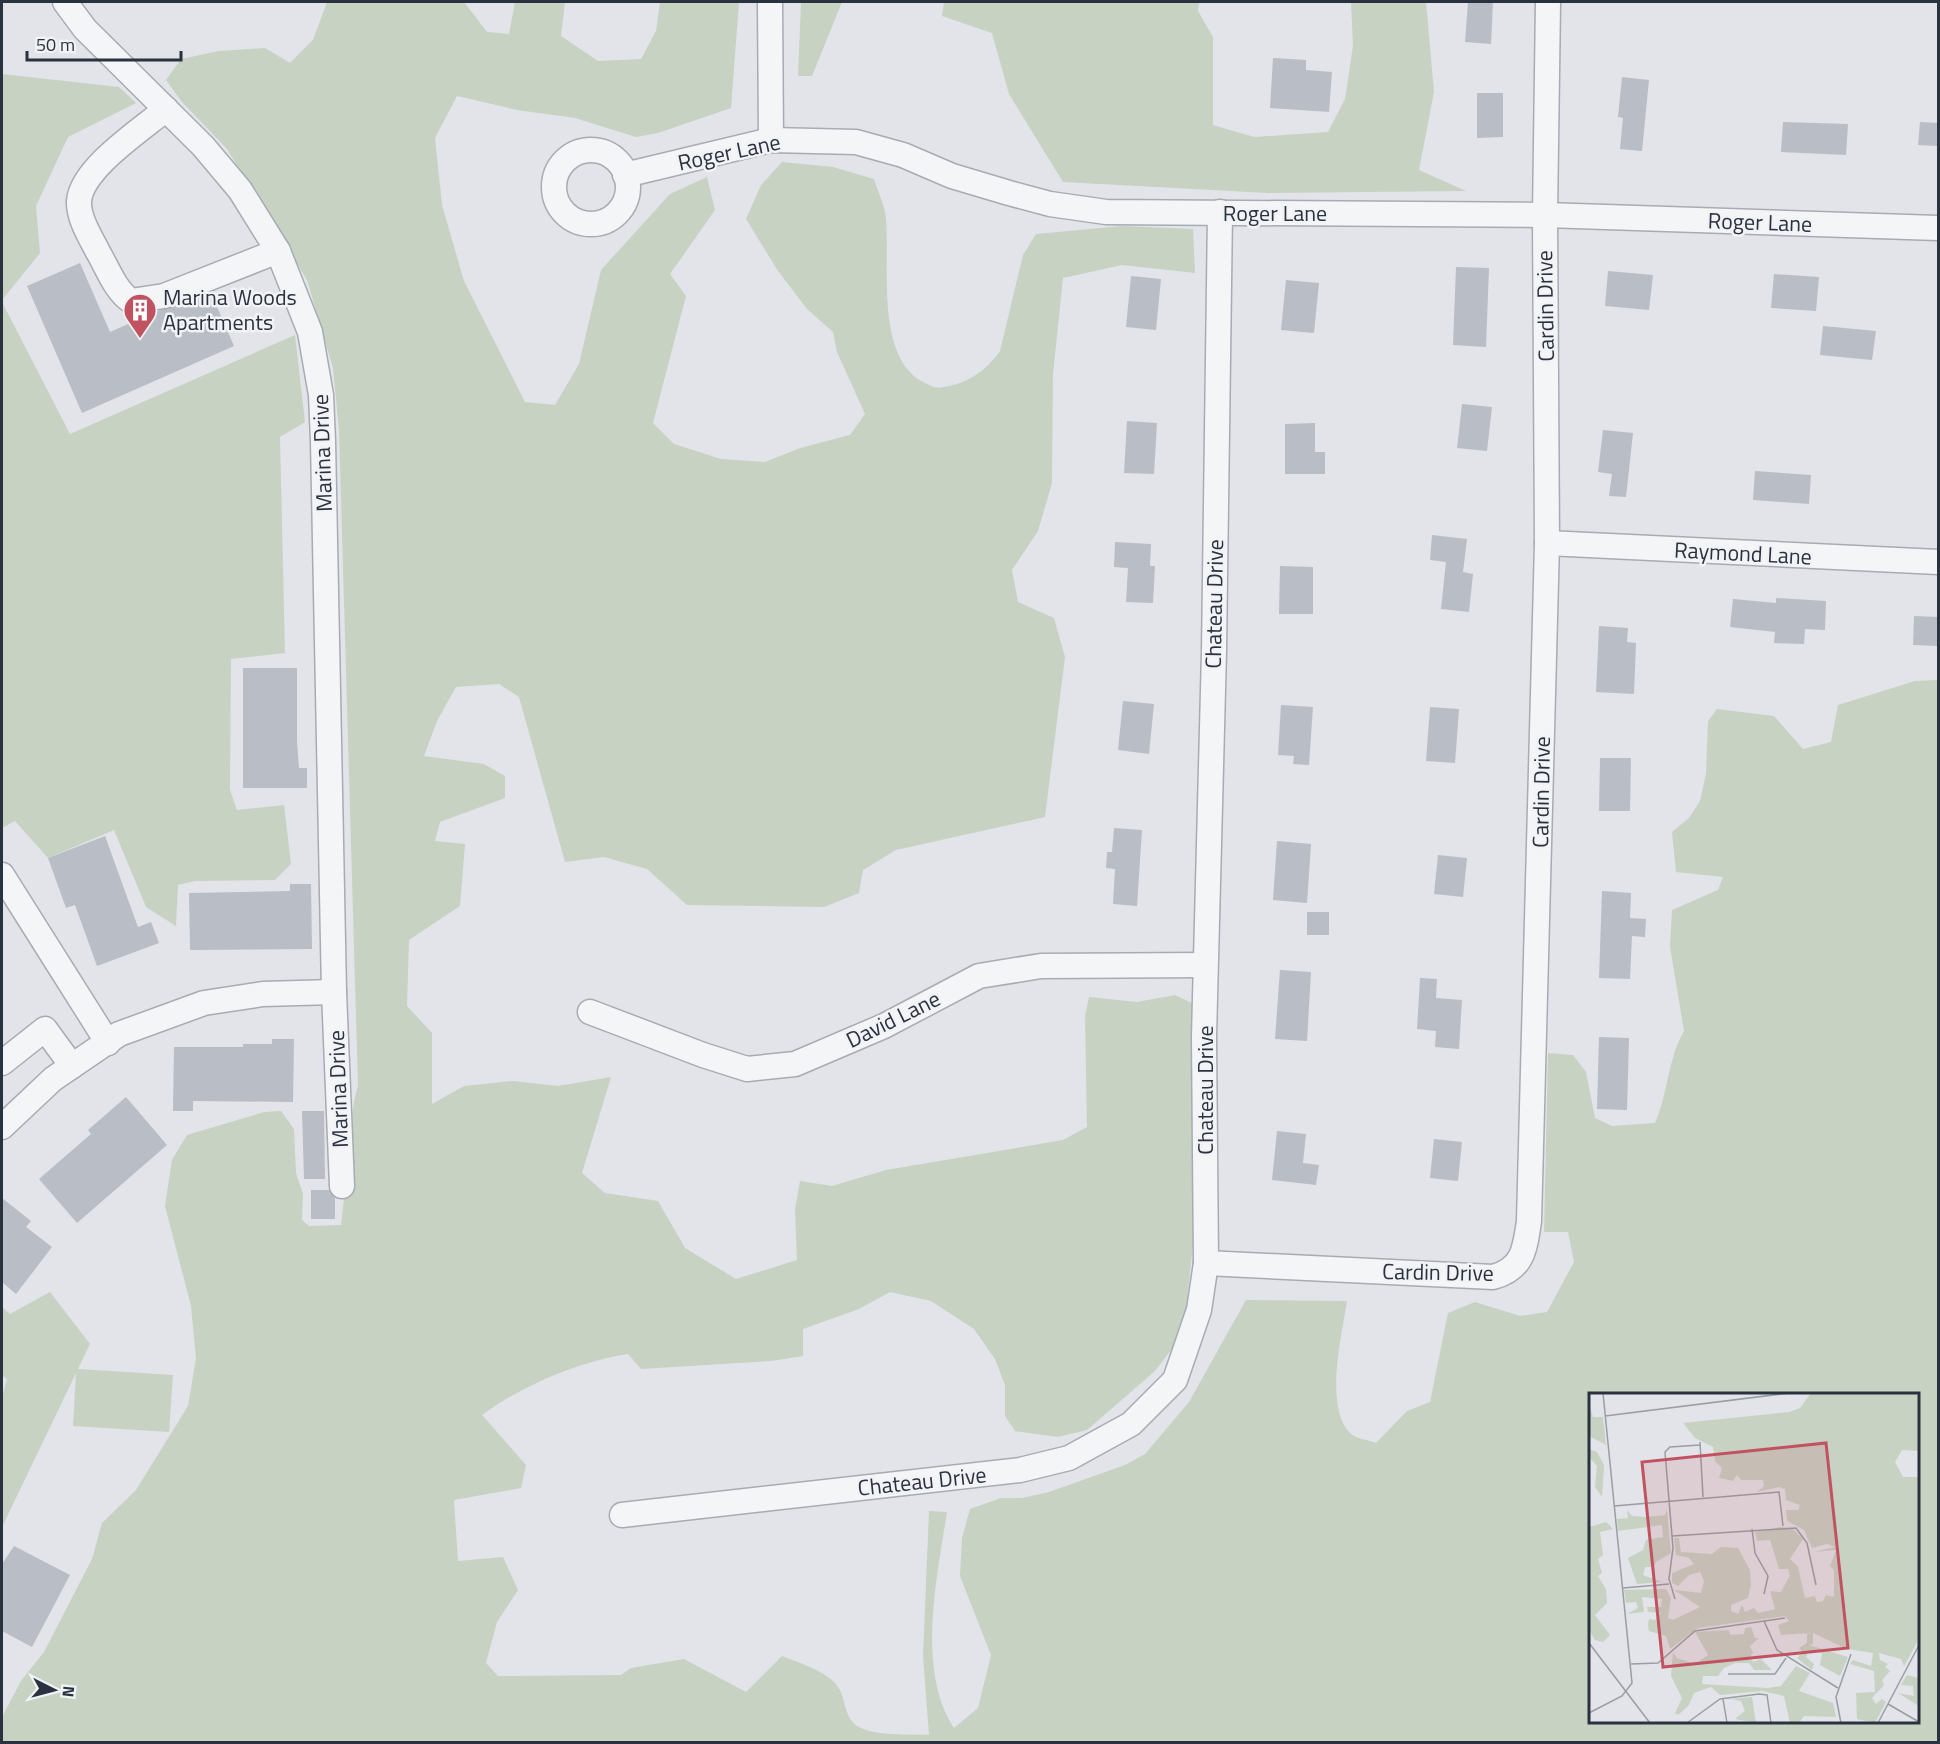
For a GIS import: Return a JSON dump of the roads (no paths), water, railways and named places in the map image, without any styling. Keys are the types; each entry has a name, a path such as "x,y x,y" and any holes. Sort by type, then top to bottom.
{"street":[{"name":"Marina Drive","path":"64,2 85,29 203,146 240,190 278,250 310,332 321,395 334,992 342,1186"},
{"path":"770,2 771,140"},
{"name":"Cardin Drive","path":"1206,1263 1493,1277 1505,1273 1518,1263 1525,1252 1536,995 1548,543 1545,215 1548,2"},
{"path":"166,109 94,170 83,187 79,202 90,236 121,294 130,301 164,296 278,250"},
{"name":"Roger Lane","path":"625,175 771,140 855,142 903,155 964,179 1070,208 1106,212 1545,215 1938,228"},
{"name":"Chateau Drive","path":"622,1515 1020,1470 1069,1458 1131,1424 1175,1380 1199,1310 1206,1263 1205,965 1214,651 1220,212"},
{"name":"Raymond Lane","path":"1548,543 1938,562"},
{"path":"2,875 108,1042"},
{"name":"David Lane","path":"590,1012 747,1069 795,1064 884,1026 979,976 1041,966 1205,965"},
{"path":"2,1127 53,1078 119,1035 204,1003 262,994 334,992"},
{"path":"2,1063 45,1029 72,1066"}],"place":[{"name":"Marina Woods Apartments","path":"140,339"}]}
